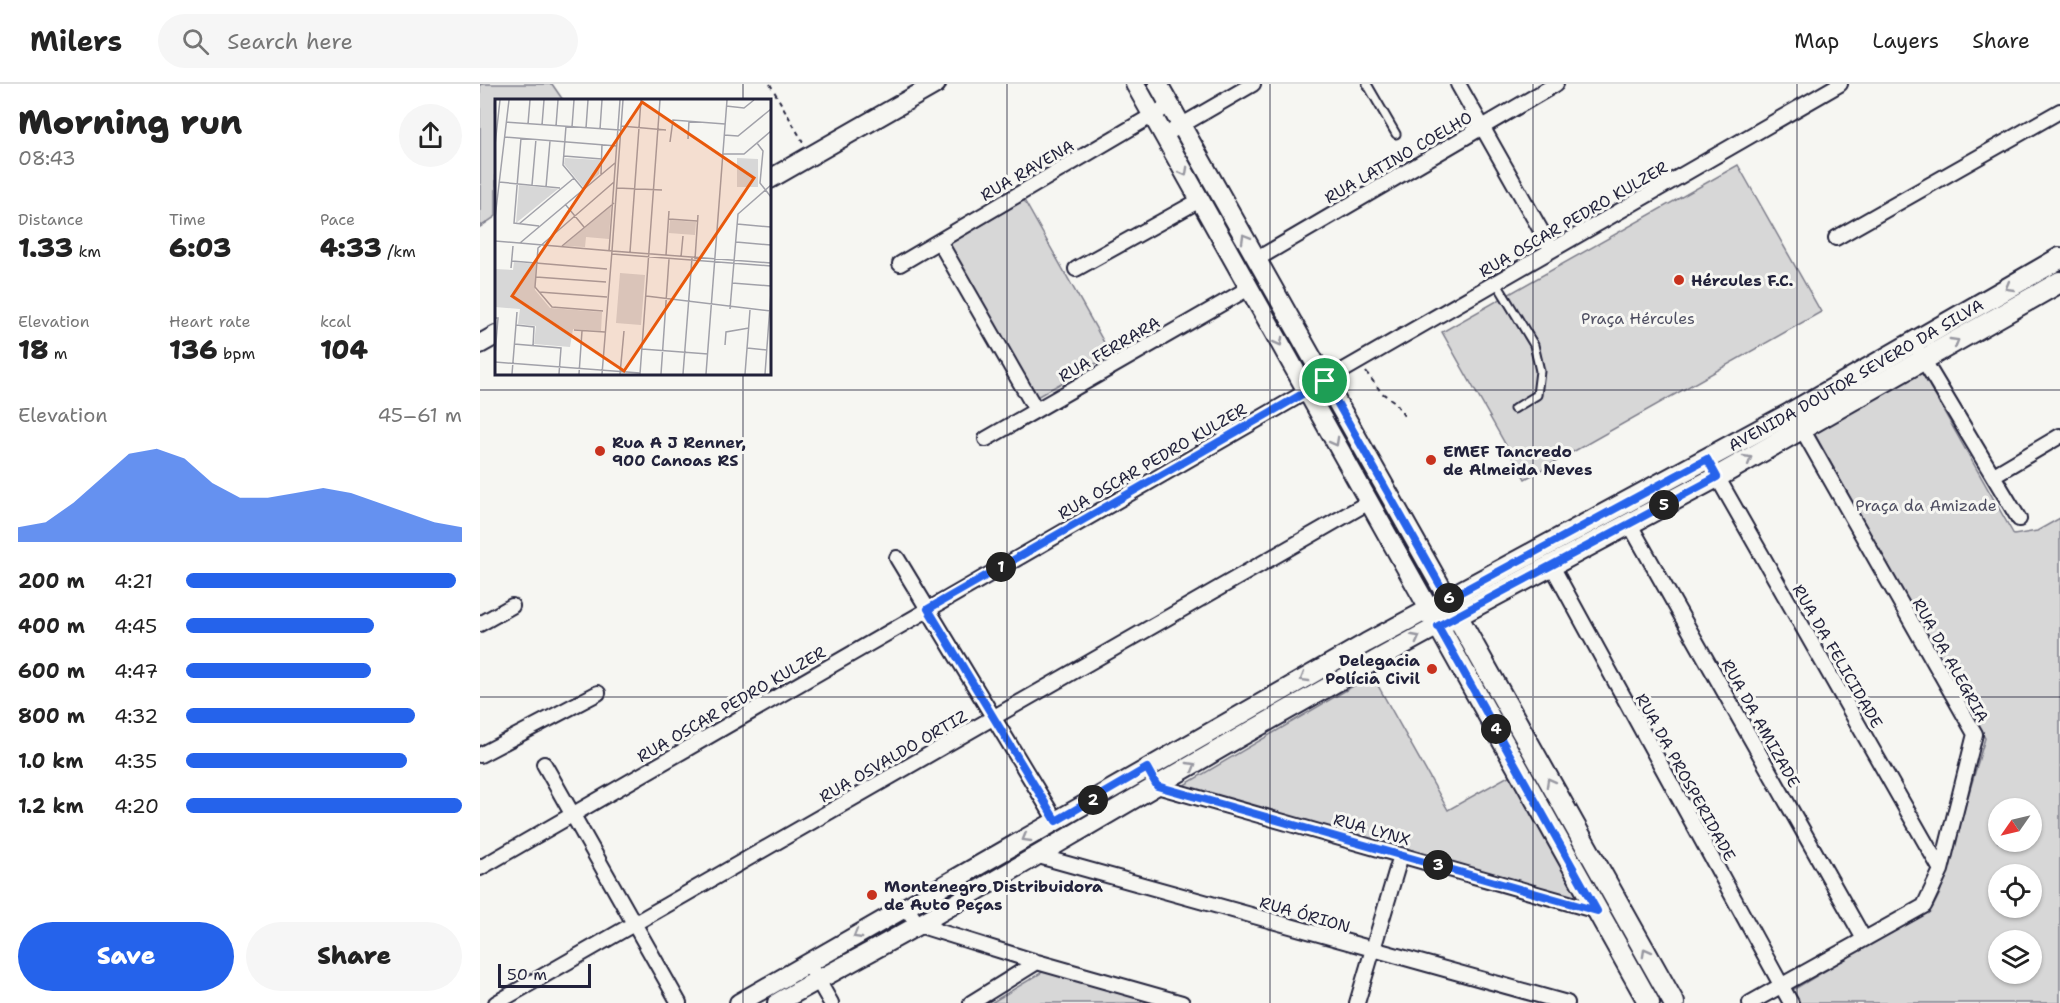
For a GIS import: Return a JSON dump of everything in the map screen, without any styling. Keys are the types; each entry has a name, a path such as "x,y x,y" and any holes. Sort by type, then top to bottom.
{"main road":[{"name":"AVENIDA DOUTOR SEVERO DA SILVA","path":"1433,618 2060,258"},
{"name":"AVENIDA DOUTOR SEVERO DA SILVA","path":"1452,607 1552,566 1717,477 2060,282"},
{"path":"1452,607 1674,1003"},
{"path":"1433,618 1649,1003"},
{"path":"1503,741 1522,731"}],"street":[{"path":"771,178 936,84"},
{"path":"1134,84 1433,618"},
{"path":"1158,84 1452,607"},
{"path":"1163,136 1253,84"},
{"path":"1458,84 1552,250"},
{"name":"RUA LATINO COELHO","path":"1257,259 1556,84"},
{"name":"RUA OSCAR PEDRO KULZER","path":"480,868 1840,84"},
{"name":"RUA RAVENA","path":"900,264 1170,105"},
{"path":"1836,238 2060,111"},
{"path":"1076,269 1200,200"},
{"path":"939,241 1036,410"},
{"name":"RUA FERRARA","path":"986,439 1249,288"},
{"path":"480,344 495,336"},
{"path":"1913,343 2019,519"},
{"name":"RUA DA ALEGRIA","path":"1750,1003 1924,906 1941,870 1975,734 1802,429"},
{"path":"1994,475 2060,436"},
{"name":"RUA DA FELICIDADE","path":"1707,459 1941,870"},
{"name":"RUA OSVALDO ORTIZ","path":"496,1003 1369,502"},
{"name":"RUA DA AMIZADE","path":"1629,523 1864,939"},
{"path":"897,558 1056,821"},
{"name":"RUA DA PROSPERIDADE","path":"1552,566 1791,1003"},
{"path":"480,624 512,606"},
{"name":"AVENIDA DOUTOR SEVERO DA SILVA","path":"739,1003 1366,643 1433,618"},
{"name":"AVENIDA DOUTOR SEVERO DA SILVA","path":"777,1003 918,925 1376,659 1433,618"},
{"path":"1366,643 1376,659"},
{"path":"480,755 598,693"},
{"path":"544,764 679,1003"},
{"path":"1147,768 1157,786"},
{"name":"RUA LYNX","path":"1157,786 1597,911"},
{"name":"RUA ÓRION","path":"1035,855 1567,1003"},
{"path":"1357,1003 1401,855"},
{"path":"906,907 918,925 1182,1003"},
{"path":"971,1003 1037,962"},
{"path":"808,963 831,1003"}],"lane":[{"path":"1367,84 1396,134"},
{"path":"1496,282 1534,345 1540,371 1537,395 1514,409"}],"path":[{"path":"770,84 810,156"},
{"path":"1366,372 1382,393 1395,402 1404,416"}],"green space":[{"path":"480,84 552,84 562,99 495,99 495,217 480,227"},
{"name":"Praça Hércules","path":"1738,165 1821,312 1525,479 1442,332"},
{"path":"1024,200 1111,355 1035,398 948,245"},
{"name":"Praça da Amizade","path":"1921,371 2014,535 2037,531 2060,518 2060,1003 1798,1003 1791,991 1933,907 1940,893 1985,738 1813,431"},
{"path":"1372,675 1448,810 1512,774 1585,902 1179,788"},
{"path":"1044,971 1152,1003 991,1003"}],"place":[{"name":"Hércules F.C.","path":"1679,280"},
{"name":"Rua A J Renner, 900 Canoas RS","path":"600,451"},
{"name":"EMEF Tancredo de Almeida Neves","path":"1431,460"},
{"name":"Delegacia Polícia Civil","path":"1432,669"},
{"name":"Montenegro Distribuidora de Auto Peças","path":"872,895"}],"route":[{"path":"1325,381 1448,599 1707,459 1717,477 1438,626 1597,911 1157,786 1147,768 1056,821 928,609 1325,381"}]}
